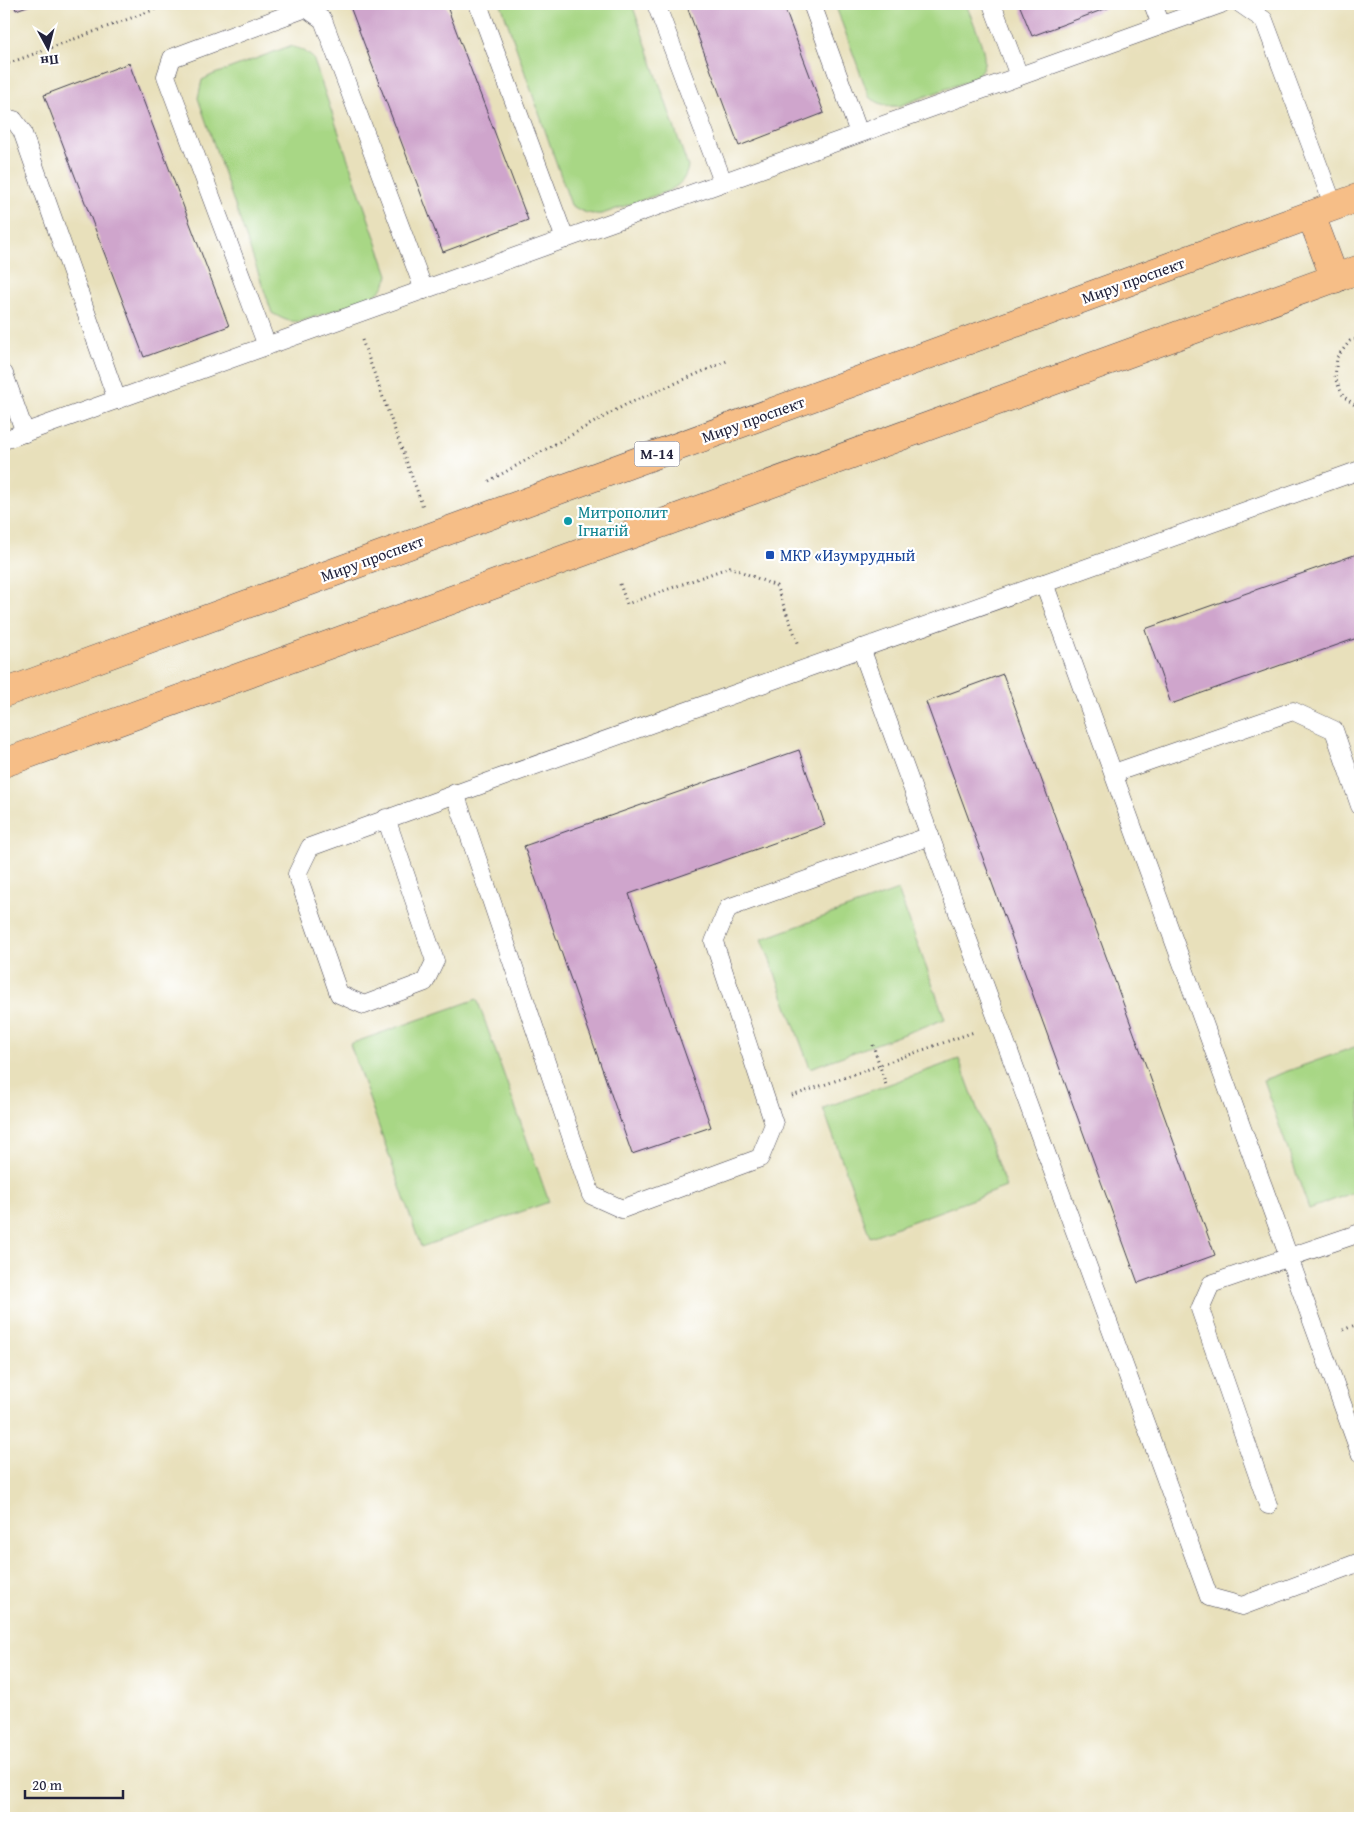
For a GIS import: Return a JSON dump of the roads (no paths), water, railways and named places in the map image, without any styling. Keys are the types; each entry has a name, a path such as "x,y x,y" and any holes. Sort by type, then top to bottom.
{"highway":[{"name":"Миру проспект","path":"4,693 1360,197"},
{"path":"1322,211 1335,278"},
{"path":"4,763 1360,269"}],"lane":[{"path":"478,4 565,239"},
{"path":"656,4 723,182"},
{"path":"812,4 859,133"},
{"path":"992,4 1019,76"},
{"path":"1153,4 1161,25"},
{"path":"4,440 1221,4"},
{"path":"1241,4 1264,20 1322,211"},
{"path":"267,346 166,76 172,58 306,8 323,20 424,290"},
{"path":"4,119 14,120 22,131 117,400"},
{"path":"4,374 25,433"},
{"path":"386,818 435,961 425,982 364,1005 339,994 297,874 310,847 386,818 1360,470"},
{"path":"1044,582 1360,1453"},
{"path":"861,648 1209,1597 1242,1606 1360,1562"},
{"path":"1114,773 1293,712 1334,730 1360,806"},
{"path":"455,794 591,1195 622,1209 760,1158 774,1124 714,942 728,908 930,836"},
{"path":"1268,1505 1200,1309 1211,1284 1360,1233"}],"place":[{"name":"Митрополит Ігнатій","path":"568,521"},
{"name":"МКР «Изумрудный","path":"770,555"}]}
